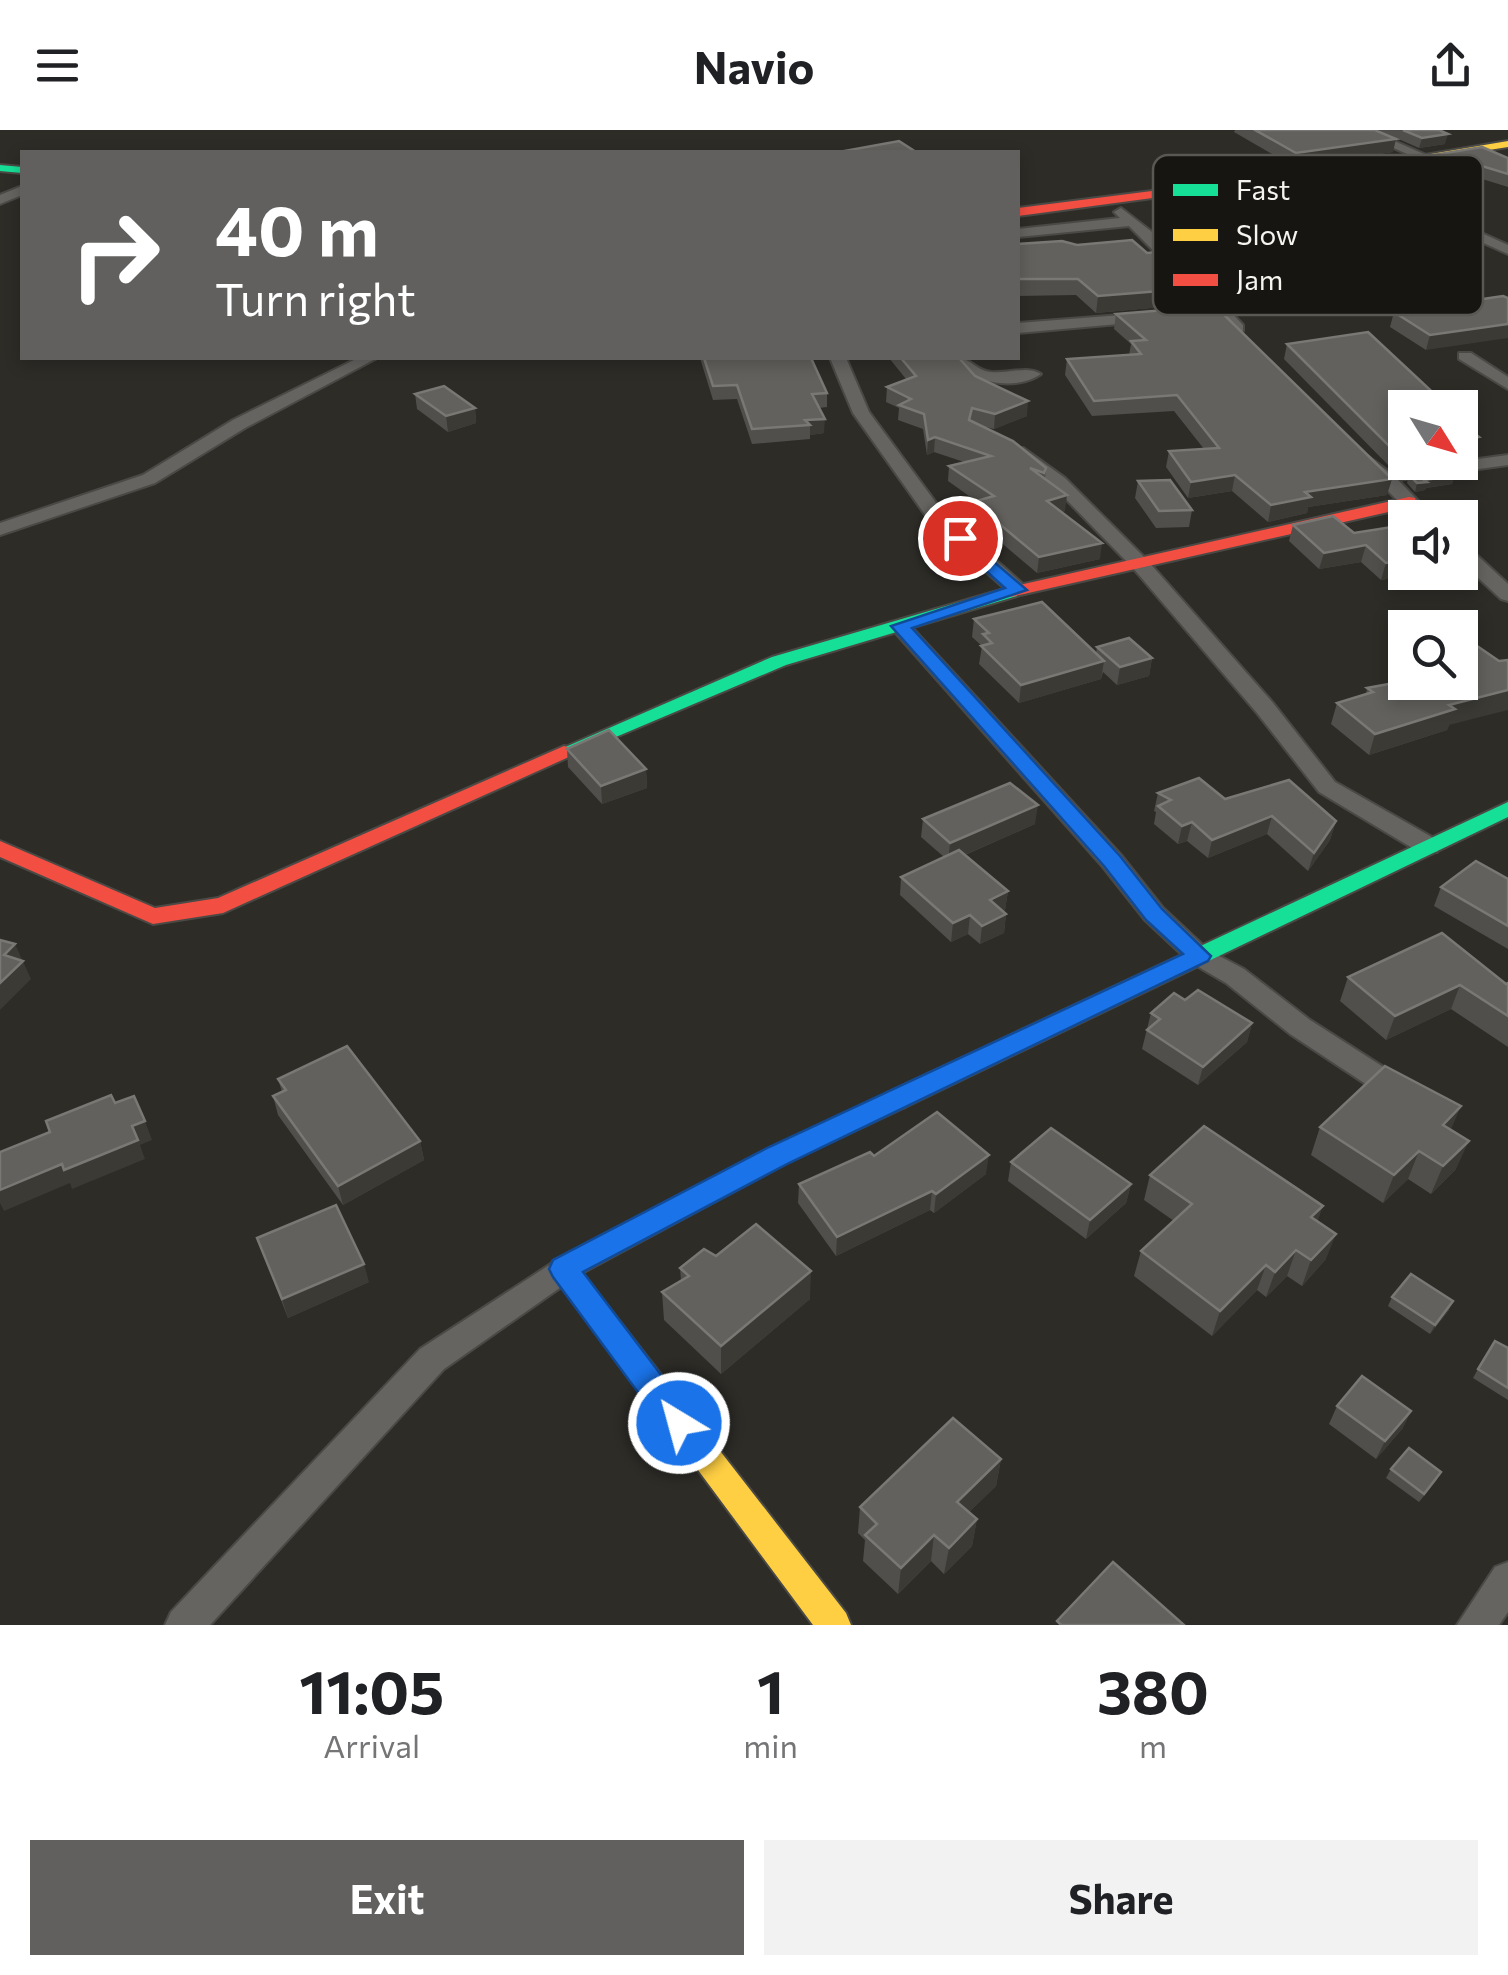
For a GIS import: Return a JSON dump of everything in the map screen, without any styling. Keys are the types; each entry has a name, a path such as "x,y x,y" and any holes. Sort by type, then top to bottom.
{"street":[{"path":"1359,130 1420,155"},
{"path":"1445,155 1503,145"},
{"path":"1459,155 1503,145"},
{"path":"1020,212 1153,197"},
{"path":"1020,234 1153,212"},
{"path":"1020,222 1127,216 1153,243"},
{"path":"1483,239 1508,250"},
{"path":"1223,315 1244,335"},
{"path":"1020,328 1164,316"},
{"path":"1465,356 1508,384"},
{"path":"0,529 148,479 240,424 365,360"},
{"path":"839,360 860,413 938,518 1018,590"},
{"path":"961,360 968,371 978,376 1033,374"},
{"path":"1005,443 1019,449 1059,482 1140,564 1265,708 1327,787 1428,846"},
{"path":"1355,449 1407,500"},
{"path":"1383,477 1508,460"},
{"path":"0,848 154,916 224,904 651,713 779,661 1018,590 1388,516"},
{"path":"1478,567 1508,595"},
{"path":"900,626 1112,861 1154,914 1200,956 1412,1099"},
{"path":"184,1625 432,1359 563,1269 796,1146 1508,809"},
{"path":"563,1269 834,1625"},
{"path":"1476,1625 1508,1580"}],"building":[{"path":"1255,130 1375,130 1396,139 1296,153"},
{"path":"1403,130 1439,130 1448,134 1422,138"},
{"path":"899,141 913,150 850,150"},
{"path":"1482,147 1508,158 1508,174 1483,166 1483,155 1433,155"},
{"path":"1132,240 1147,253 1153,252 1153,292 1098,296 1078,279 1020,279 1020,244 1062,241 1077,245"},
{"path":"1508,298 1508,324 1430,335 1399,315 1483,315 1483,299"},
{"path":"1153,311 1153,315 1224,315 1388,475 1388,480 1305,492 1311,497 1271,505 1235,475 1191,482 1169,451 1219,448 1177,395 1094,401 1067,359 1141,354 1131,341 1146,340 1116,314"},
{"path":"1368,332 1430,390 1388,390 1388,445 1287,344"},
{"path":"705,360 812,360 827,393 812,394 825,419 805,420 810,425 752,429 737,385 713,386"},
{"path":"903,360 961,360 975,376 1028,401 995,414 972,408 969,420 1013,441 1046,468 1044,473 1030,468 1067,495 1047,501 1102,543 1039,557 973,502 994,496 949,466 991,456 935,437 928,440 924,414 899,405 911,399 887,387 916,376"},
{"path":"444,386 475,408 446,416 415,394"},
{"path":"1170,480 1192,510 1159,511 1138,481"},
{"path":"1333,516 1354,533 1388,528 1388,563 1366,545 1324,553 1293,525"},
{"path":"1042,602 1104,661 1021,685 981,646 992,643 983,634 989,633 974,619"},
{"path":"1129,638 1152,658 1120,667 1097,647"},
{"path":"1478,647 1499,661 1508,660 1508,690 1478,698"},
{"path":"1388,684 1388,700 1469,700 1449,705 1455,709 1375,734 1337,703 1373,692 1367,688"},
{"path":"609,730 646,769 601,786 567,749"},
{"path":"1199,778 1225,799 1289,780 1336,821 1314,853 1272,816 1212,840 1192,822 1182,826 1158,806 1171,800 1158,793"},
{"path":"1010,783 1038,805 950,843 923,819"},
{"path":"959,850 1008,891 990,900 1006,914 982,926 970,915 953,923 901,877"},
{"path":"1476,861 1508,879 1508,926 1441,887"},
{"path":"1442,933 1508,983 1508,1016 1460,985 1395,1016 1348,977"},
{"path":"0,940 15,944 4,955 23,961 0,983"},
{"path":"1198,990 1252,1023 1203,1067 1147,1030 1160,1019 1151,1013 1174,993 1185,1000"},
{"path":"347,1046 420,1141 338,1186 273,1096 286,1090 278,1079"},
{"path":"1385,1066 1461,1106 1443,1125 1469,1141 1443,1166 1419,1151 1394,1175 1320,1127"},
{"path":"111,1095 115,1103 134,1096 145,1121 132,1126 138,1140 64,1170 62,1164 0,1190 0,1152 50,1132 46,1121"},
{"path":"937,1112 989,1155 936,1194 932,1191 837,1237 799,1184 870,1152 874,1156"},
{"path":"1204,1126 1323,1206 1311,1217 1336,1234 1311,1260 1296,1250 1275,1272 1266,1265 1220,1311 1141,1251 1192,1204 1150,1175"},
{"path":"1051,1128 1131,1184 1090,1220 1011,1162"},
{"path":"336,1205 364,1264 282,1299 257,1238"},
{"path":"756,1224 811,1271 721,1346 662,1292 689,1276 680,1268 704,1249 716,1256"},
{"path":"1411,1274 1453,1301 1435,1325 1392,1297"},
{"path":"1495,1341 1508,1348 1508,1388 1478,1369"},
{"path":"1362,1376 1411,1411 1385,1441 1337,1406"},
{"path":"953,1418 1001,1459 957,1502 977,1519 949,1548 934,1535 901,1568 865,1535 877,1524 860,1507"},
{"path":"1409,1448 1441,1472 1424,1494 1391,1469"},
{"path":"1113,1562 1184,1625 1061,1625 1057,1621"}],"traffic: fast":[{"path":"0,168 20,170"},
{"path":"564,752 779,661 1011,592"},
{"path":"896,1100 1508,809"}],"traffic: slow":[{"path":"1438,155 1508,144"},
{"path":"834,1625 563,1269 779,1155 896,1100"}],"traffic: jam":[{"path":"1020,212 1153,194"},
{"path":"1011,592 1388,507"},
{"path":"0,848 153,916 223,905 564,752"}],"route":[{"path":"679,1423 563,1269 779,1155 1200,956 1154,914 1112,861 900,626 1018,590 960,538"}]}
